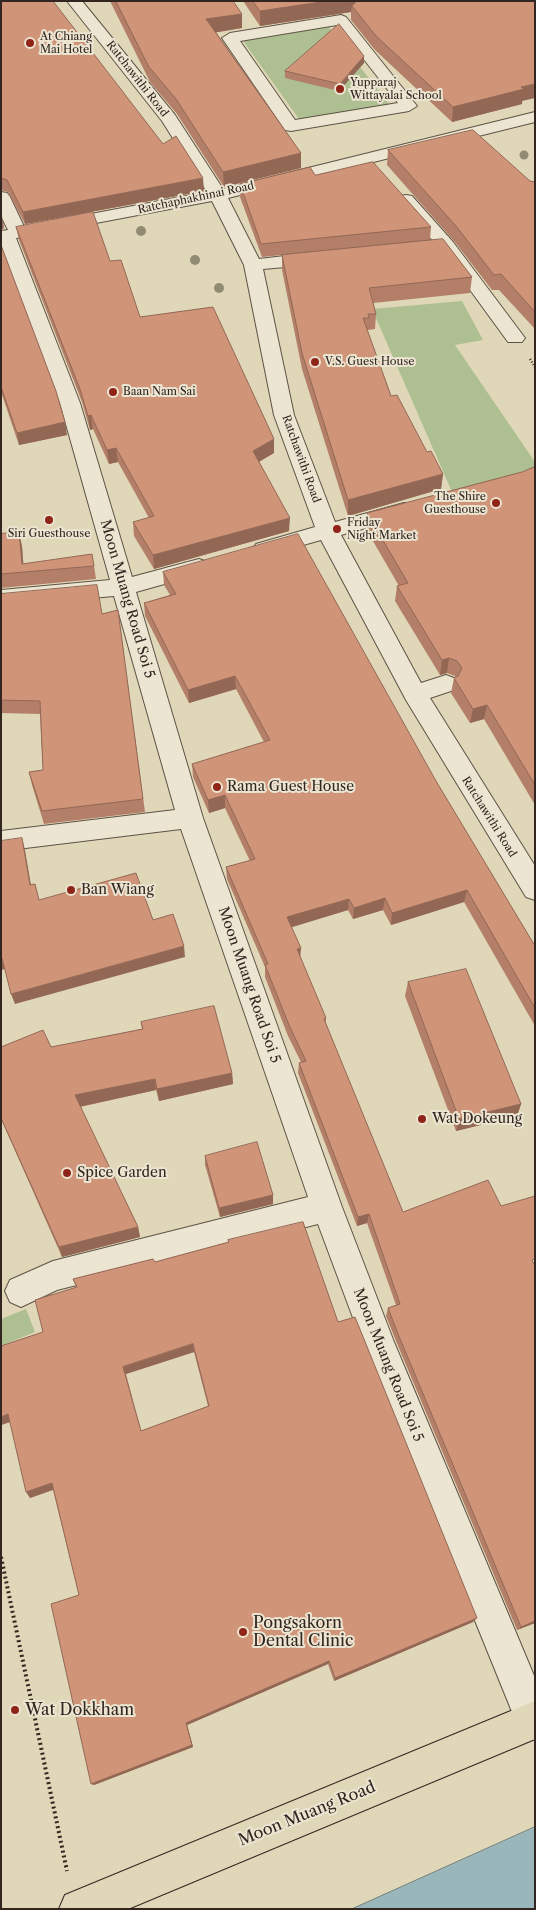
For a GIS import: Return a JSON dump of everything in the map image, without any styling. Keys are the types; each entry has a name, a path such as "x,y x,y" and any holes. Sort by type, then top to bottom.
{"main road":[{"name":"Moon Muang Road","path":"74,1894 534,1720"}],"street":[{"name":"Ratchawithi Road","path":"74,1 169,119 218,195 253,265 284,415 328,532 414,694 535,889"},
{"path":"244,17 256,34"},
{"path":"341,20 409,106 290,126 230,38 256,34 341,20"},
{"name":"Ratchaphakhinai Road","path":"8,234 218,195 535,117"},
{"path":"471,133 486,146"},
{"path":"369,158 382,172"},
{"path":"395,187 437,247 515,338"},
{"name":"Moon Muang Road Soi 5","path":"1,197 8,234 70,403 190,818 327,1207 382,1351 534,1720"},
{"path":"253,265 337,257"},
{"path":"245,554 422,505"},
{"path":"1,598 124,587 217,562"},
{"path":"414,694 446,684"},
{"path":"1,841 190,818"},
{"path":"21,1291 53,1276 327,1207"}],"path":[{"path":"1,1557 74,1894"}],"green space":[{"path":"329,27 389,104 299,119 243,41"},
{"path":"462,301 483,340 455,345 535,462 535,468 452,492 372,309"},
{"path":"26,1309 35,1332 1,1346 1,1319"}],"water":[{"path":"535,1827 535,1909 352,1909"}],"building":[{"path":"1,1 53,1 163,144 176,136 203,178 23,212 7,180 1,178"},
{"path":"116,1 233,1 242,14 206,19 301,153 223,172 176,99 149,67"},
{"path":"253,1 328,1 260,11"},
{"path":"357,1 535,1 535,84 521,87 524,89 453,107 376,36 352,6"},
{"path":"339,24 364,56 340,84 285,71"},
{"path":"473,130 530,181 535,182 535,312 501,274 494,275 456,226 388,150"},
{"path":"373,162 431,227 261,244 240,184 310,167 315,175"},
{"path":"93,212 110,261 121,260 140,317 213,307 274,439 253,451 290,518 153,555 133,522 154,516 116,448 107,450 91,415 88,416 80,389 16,227"},
{"path":"443,239 472,277 369,288 376,314 368,314 369,318 363,318 391,396 397,395 427,452 431,451 443,474 348,500 302,353 282,255"},
{"path":"1,245 56,391 65,422 17,433 1,387"},
{"path":"535,467 535,785 487,705 473,709 454,678 458,676 462,668 457,661 449,658 442,660 397,586 408,583 367,513"},
{"path":"19,532 22,564 92,554 94,566 1,574 1,534"},
{"path":"298,534 436,781 535,946 535,1008 467,890 392,913 385,898 354,908 349,899 287,917 301,948 297,949 326,1018 324,1019 403,1212 488,1180 501,1206 535,1196 535,1259 532,1260 535,1266 535,1621 521,1627 398,1334 388,1308 400,1304 369,1214 358,1217 299,1063 306,1061 289,1025 265,965 268,964 226,867 255,859 225,795 208,800 192,764 270,740 235,676 188,690 144,603 176,594 163,572"},
{"path":"97,585 102,614 118,610 143,799 42,811 29,772 43,770 40,701 1,700 1,594"},
{"path":"22,838 30,885 35,884 39,900 136,873 153,920 173,914 184,946 11,994 1,958 1,841"},
{"path":"466,969 521,1104 459,1119 408,982"},
{"path":"214,1006 232,1073 157,1089 155,1079 75,1095 138,1227 59,1247 1,1118 1,1047 43,1030 51,1047 143,1029 141,1022"},
{"path":"257,1142 273,1195 219,1208 205,1156"},
{"path":"303,1222 338,1322 355,1317 477,1618 335,1678 329,1661 186,1723 192,1745 91,1784 51,1604 79,1595 52,1483 26,1492 8,1414 1,1417 1,1346 43,1332 35,1300 77,1287 73,1279 153,1259 155,1262 229,1242 228,1240","holes":["193,1344 209,1406 141,1431 123,1367"]}],"place":[{"name":"At Chiang Mai Hotel","path":"30,43"},
{"name":"Yupparaj Wittayalai School","path":"340,89"},
{"name":"V.S. Guest House","path":"315,362"},
{"name":"Baan Nam Sai","path":"113,392"},
{"name":"The Shire Guesthouse","path":"496,503"},
{"name":"Siri Guesthouse","path":"49,520"},
{"name":"Friday Night Market","path":"337,529"},
{"name":"Rama Guest House","path":"217,787"},
{"name":"Ban Wiang","path":"71,890"},
{"name":"Wat Dokeung","path":"422,1119"},
{"name":"Spice Garden","path":"67,1173"},
{"name":"Pongsakorn Dental Clinic","path":"243,1632"},
{"name":"Wat Dokkham","path":"15,1710"}]}
